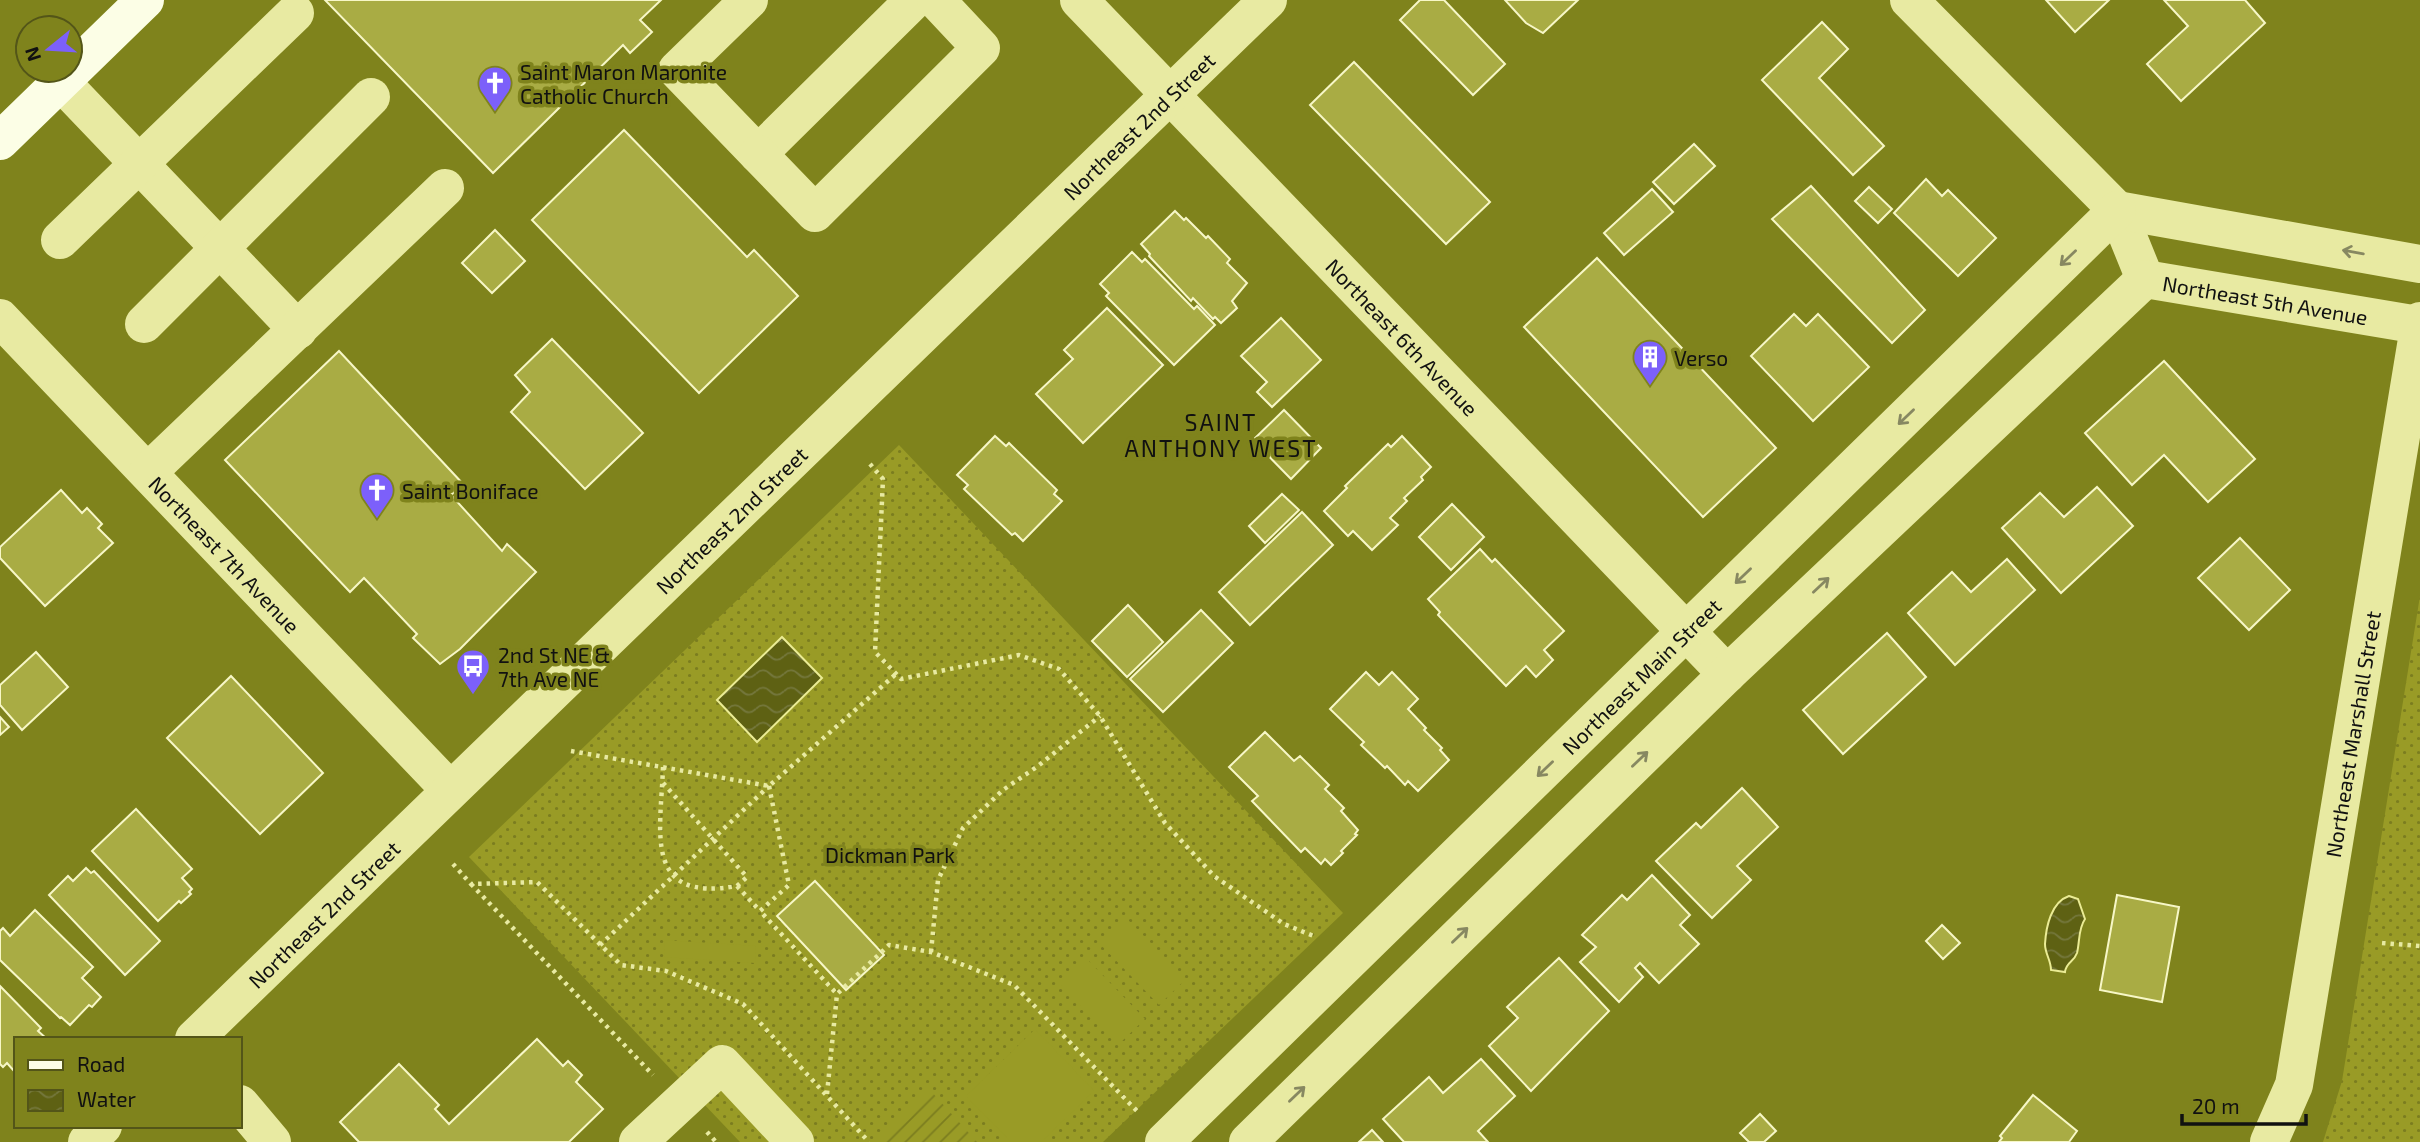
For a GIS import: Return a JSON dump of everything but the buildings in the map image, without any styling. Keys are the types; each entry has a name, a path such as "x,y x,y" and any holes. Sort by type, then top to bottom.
{"main road":[{"path":"84,57 145,0"},
{"path":"0,141 56,84"}],"street":[{"path":"749,0 677,70 815,213 981,48 936,0"},
{"path":"758,154 914,0"},
{"name":"Northeast 6th Avenue","path":"1079,0 1727,674"},
{"name":"Northeast 2nd Street","path":"196,1037 1268,0"},
{"name":"Northeast 5th Avenue","path":"1909,0 2117,210 2145,279 2420,323"},
{"path":"61,240 295,13"},
{"path":"64,84 298,330"},
{"path":"144,324 371,97"},
{"path":"148,472 445,188"},
{"path":"2117,210 2420,264"},
{"name":"Northeast Main Street","path":"1154,1129 1345,962 2117,210"},
{"path":"1248,1142 1727,674 2145,279"},
{"name":"Northeast 7th Avenue","path":"0,318 450,790"},
{"name":"Northeast Marshall Street","path":"2269,1142 2294,1085 2420,323"},
{"path":"638,1142 722,1063 795,1142"},
{"path":"242,1106 272,1142"},
{"path":"87,1142 101,1128"}],"path":[{"path":"870,464 883,479 875,652 901,679 1019,655 1059,670 1100,716 1165,823 1214,876 1284,924 1323,940"},
{"path":"600,944 769,786 896,674"},
{"path":"931,953 938,880 963,828 1003,790 1038,766 1100,716"},
{"path":"571,751 769,786"},
{"path":"663,767 660,848 665,864 673,876 685,885 724,889 737,886 747,877 663,783"},
{"path":"760,911 789,886 769,786"},
{"path":"453,864 716,1142"},
{"path":"471,884 537,882 621,965 666,971 743,1004 869,1142"},
{"path":"737,886 837,994"},
{"path":"2382,943 2420,946"},
{"path":"827,1095 837,994 889,945 931,953 1014,985 1154,1129"}],"green space":[{"name":"Dickman Park","path":"899,445 1343,913 1103,1142 740,1142 469,857"},
{"path":"2420,596 2420,1142 2323,1142 2342,1081"},
{"path":"1128,920 1186,979 1159,1005 1102,946"},
{"path":"665,940 756,946 755,963 664,957"},
{"path":"1087,959 1145,1019 1118,1045 1061,985"},
{"path":"1035,1029 1094,1091 1041,1142 1011,1142 966,1096"},
{"path":"930,1090 977,1142 886,1142 880,1135"}],"water":[{"path":"782,637 822,678 757,742 717,700"},
{"path":"2069,896 2078,899 2085,919 2080,931 2077,953 2065,972 2051,970 2045,944 2048,923 2054,909"}],"place":[{"name":"Saint Maron Maronite Catholic Church","path":"495,113"},
{"name":"Verso","path":"1650,387"},
{"name":"Saint Boniface","path":"377,520"},
{"name":"2nd St NE & 7th Ave NE","path":"473,696"}],"district":[{"name":"SAINT ANTHONY WEST","path":"1221,435"}]}
